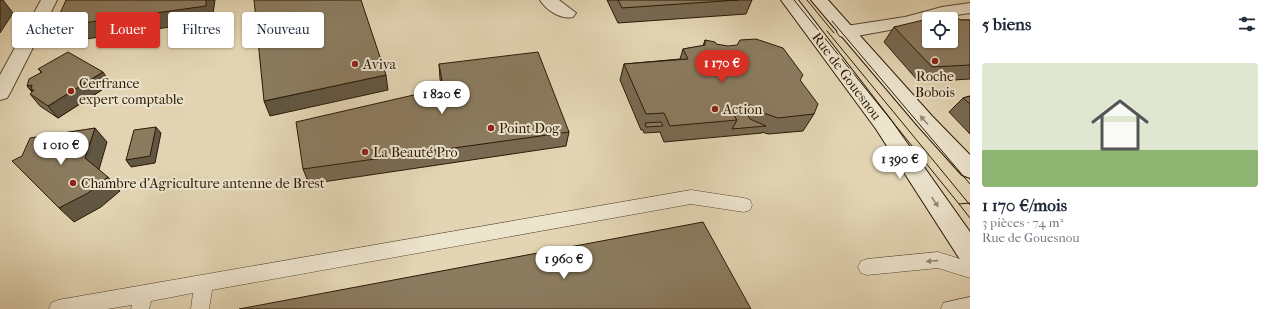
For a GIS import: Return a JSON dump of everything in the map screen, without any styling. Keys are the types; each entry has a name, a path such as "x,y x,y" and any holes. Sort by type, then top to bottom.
{"main road":[{"path":"0,93 49,0"},
{"path":"548,0 567,13"},
{"name":"Rue de Gouesnou","path":"789,0 883,124 970,253"},
{"name":"Rue de Gouesnou","path":"819,0 970,169"},
{"path":"846,32 906,22 942,12 970,8"}],"lane":[{"path":"58,309 142,301 204,283 690,198 744,205"},
{"path":"867,268 938,260 970,270"},
{"path":"200,309 204,283"},
{"path":"950,309 970,306"}],"building":[{"path":"66,0 206,0 206,6 160,12 96,12 96,21 88,22 88,12 61,12"},
{"path":"254,0 361,0 386,75 264,101 259,48 324,48 324,12 255,12"},
{"path":"618,0 738,0 622,8"},
{"path":"958,18 960,20 970,20 970,65 932,67 894,27 922,20 922,48 958,48"},
{"name":"Action","path":"756,39 783,48 803,75 800,80 818,104 814,114 778,118 755,110 752,105 729,107 737,120 670,126 664,113 646,114 624,64 688,59 683,49 705,45 705,40 728,46 737,45 740,40"},
{"path":"68,52 103,72 48,106 30,94 34,90 31,90 32,85 27,86 29,79 42,72 38,69"},
{"path":"538,52 569,132 303,169 296,122 418,94 444,91 439,64"},
{"path":"970,96 970,104 963,98"},
{"path":"747,114 750,119 766,126 732,129 737,120 734,115"},
{"path":"661,122 663,126 646,127 645,123"},
{"path":"156,127 150,156 126,160 134,130"},
{"name":"Chambre d'Agriculture antenne de Brest","path":"95,128 85,158 108,177 88,193 59,208 12,161 22,156 30,138"},
{"path":"703,222 751,309 239,309"}],"tram line":[{"path":"794,0 959,204"},
{"path":"807,0 834,33"},
{"path":"832,21 970,184"},
{"path":"827,31 968,203"},
{"path":"959,204 968,203"},
{"path":"959,204 970,218"}],"place":[{"name":"Roche Bobois","path":"935,61"},
{"name":"Aviva","path":"355,64"},
{"name":"Cerfrance expert comptable","path":"71,91"},
{"name":"Action","path":"715,109"},
{"name":"Point Dog","path":"491,128"},
{"name":"La Beauté Pro","path":"365,152"},
{"name":"Chambre d'Agriculture antenne de Brest","path":"73,183"}]}
